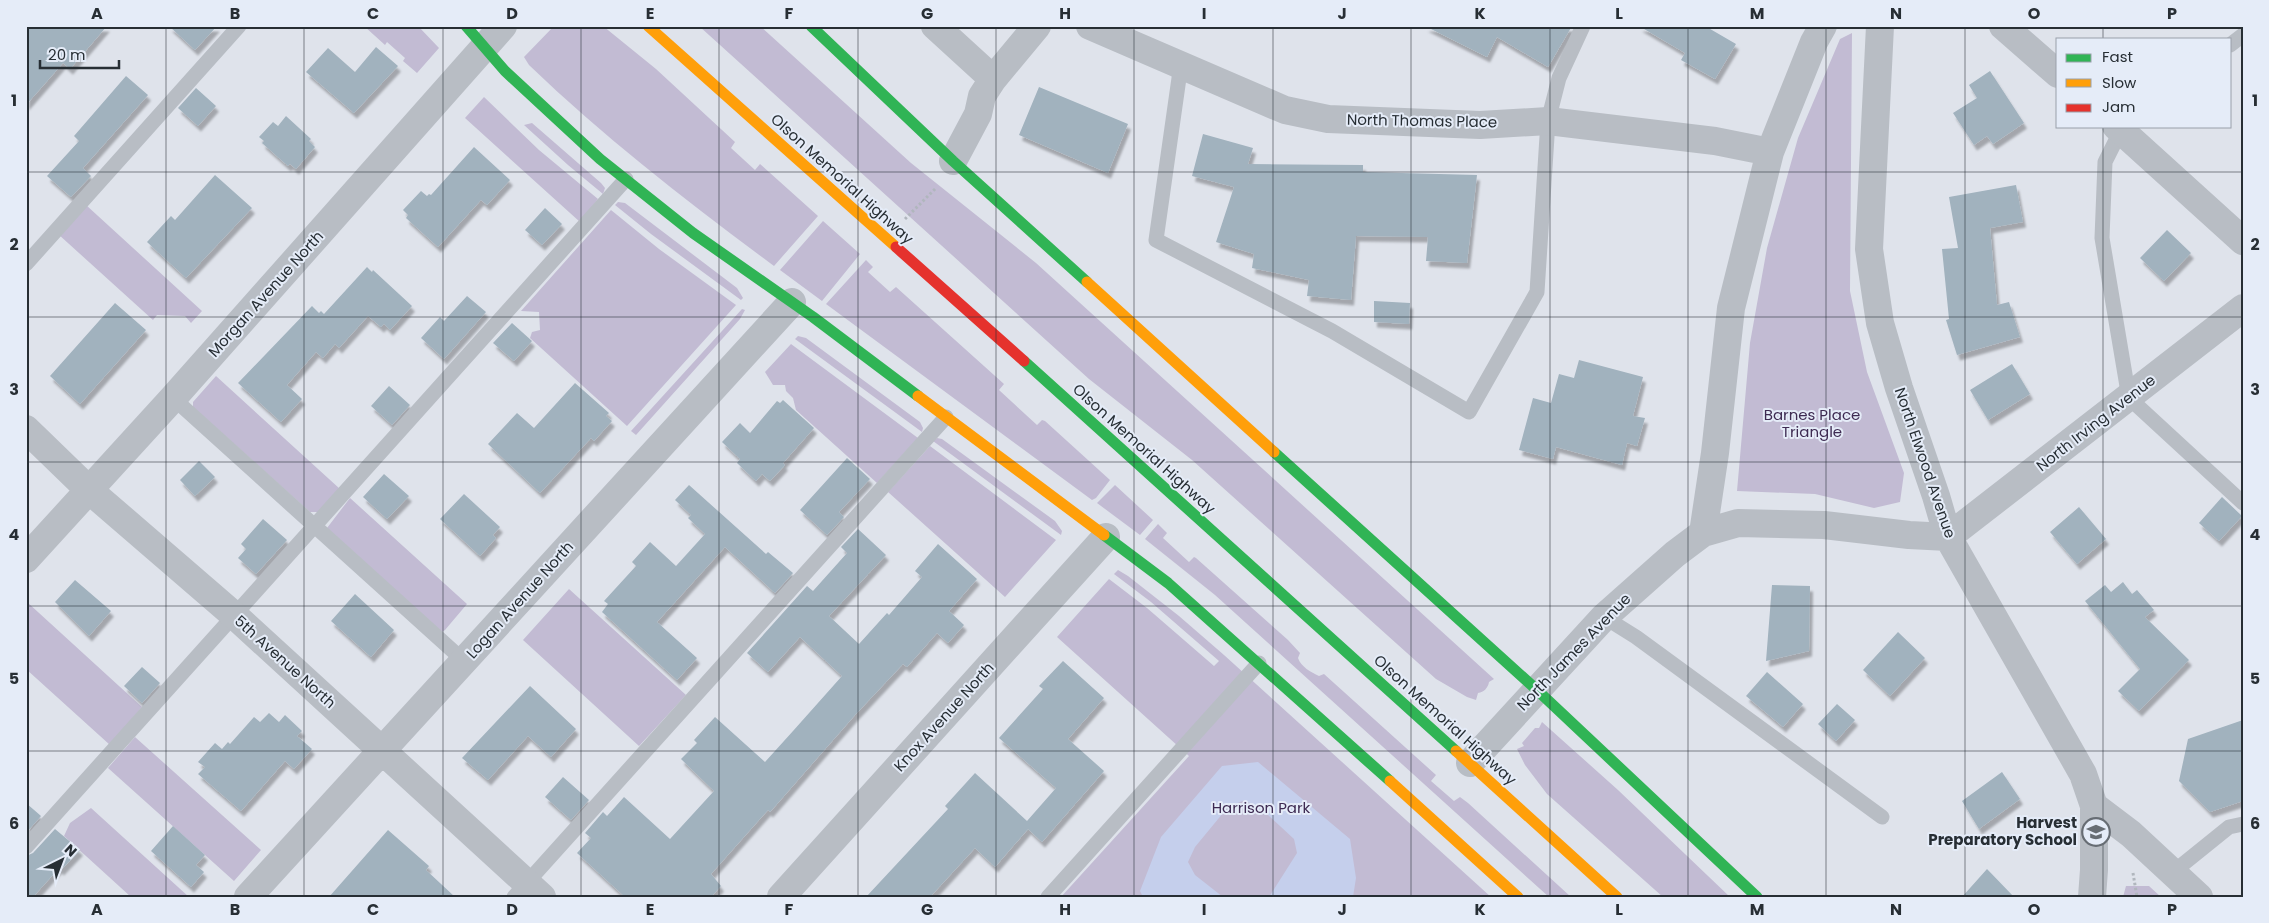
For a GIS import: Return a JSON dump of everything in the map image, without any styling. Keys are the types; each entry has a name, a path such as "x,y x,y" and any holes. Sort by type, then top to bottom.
{"main road":[{"path":"466,26 513,78 600,159 626,180 694,233 792,302 1168,583 1259,662 1518,897"},
{"name":"Olson Memorial Highway","path":"648,26 1170,492 1617,897"},
{"path":"811,26 952,161 1537,690 1756,897"}],"street":[{"name":"Morgan Avenue North","path":"26,559 173,398 503,26"},
{"path":"934,26 993,79"},
{"path":"952,161 978,114 982,96 993,79 1037,26"},
{"name":"North Thomas Place","path":"1090,26 1285,110 1328,119 1480,124 1548,121 1715,141 1770,152"},
{"path":"1703,533 1715,453 1731,308 1770,152 1814,42 1823,26"},
{"name":"North Elwood Avenue","path":"1880,26 1870,249 1880,323 1899,388 1948,537 2083,774 2094,806 2092,897"},
{"path":"2003,26 2056,72"},
{"path":"2121,128 2243,241"},
{"name":"Logan Avenue North","path":"248,897 792,302"},
{"name":"North Irving Avenue","path":"1948,537 2243,308"},
{"name":"5th Avenue North","path":"26,429 89,490 235,616 382,749 399,768 528,892"},
{"name":"North James Avenue","path":"1470,763 1604,617 1675,554 1703,533 1738,523 1824,525 1909,535 1948,537"},
{"name":"Knox Avenue North","path":"782,897 1106,537"},
{"path":"2094,806 2132,834 2199,897"}],"lane":[{"path":"26,264 239,26"},
{"path":"1181,64 1156,240 1332,331 1469,412 1537,292 1548,121 1559,78 1583,26"},
{"path":"2232,43 2243,35"},
{"path":"2121,128 2105,162 2102,238 2128,398 2243,503"},
{"path":"26,847 626,180"},
{"path":"173,398 464,661"},
{"path":"528,892 946,417"},
{"path":"1604,617 1636,637 1882,817"},
{"path":"1048,897 1259,662"},
{"path":"2172,873 2229,827 2243,824"}],"path":[{"path":"905,219 936,188"},
{"path":"2132,871 2137,897"}],"green space":[{"path":"364,26 418,26 439,48 417,73 403,61 405,58 387,42 385,45"},
{"path":"554,26 603,26 656,69 735,142 731,148 755,170 760,164 818,216 774,266 649,170 588,119 529,65 524,57"},
{"path":"699,26 760,26 911,163 1036,263 1494,679 1489,682 1487,688 1478,693 1476,700 1467,697 1436,679 1192,460 1089,379"},
{"name":"Barnes Place Triangle","path":"1852,33 1850,291 1867,372 1904,473 1900,502 1874,508 1815,494 1737,491 1750,343 1767,248 1798,138 1840,39"},
{"path":"484,97 539,150 598,199 580,222 465,118"},
{"path":"532,123 601,183 605,188 603,194 524,125"},
{"path":"618,202 625,203 737,288 743,298 741,300 651,234 615,205"},
{"path":"86,205 202,311 191,323 185,316 157,315 153,320 58,234"},
{"path":"611,210 659,249 736,305 627,426 530,338 532,332 540,330 539,312 521,311"},
{"path":"823,221 860,254 822,301 780,270"},
{"path":"866,260 873,267 868,272 890,292 896,287 1004,384 999,390 1037,425 1042,420 1045,421 1110,480 1096,498 1092,500 826,304"},
{"path":"742,309 745,310 740,319 636,435 631,431"},
{"path":"798,336 806,338 920,422 923,428 922,432 795,339"},
{"path":"791,344 918,438 877,483 796,410 793,398 786,391 785,385 773,385 765,372"},
{"path":"216,376 340,489 319,512 310,512 193,407 193,402"},
{"path":"937,438 942,439 1055,521 1062,531 1061,535 933,441"},
{"path":"930,446 1056,540 1005,597 888,492"},
{"path":"1115,485 1153,520 1140,535 1097,503"},
{"path":"350,498 467,604 445,630 442,632 327,528"},
{"path":"1158,524 1167,533 1163,538 1189,562 1194,557 1196,558 1288,640 1300,653 1298,658 1304,667 1319,676 1324,674 1436,775 1431,781 1454,801 1460,797 1468,803 1571,897 1549,897 1215,595 1145,539"},
{"name":"Harrison Park","path":"1118,570 1179,616 1224,655 1491,897 1061,897 1189,756 1057,637 1109,579 1147,608 1214,666 1219,661 1151,602 1114,574"},
{"path":"569,589 686,695 639,746 523,640"},
{"path":"27,602 142,707 110,745 26,669"},
{"path":"1542,722 1618,790 1730,897 1663,897 1547,794 1525,765 1517,749 1524,746 1522,743 1535,728 1539,728"},
{"path":"135,737 261,850 234,881 108,768"},
{"path":"91,808 189,897 131,897 64,836 70,823"},
{"path":"2126,886 2149,886 2161,897 2123,897"}],"sand":[{"path":"1258,762 1350,839 1356,878 1353,897 1269,897 1297,853 1294,839 1268,815 1245,800 1228,807 1195,847 1188,862 1195,875 1223,897 1143,897 1140,891 1161,837 1222,766"}],"building":[{"path":"26,26 107,26 70,69 63,63 26,105"},
{"path":"169,26 217,26 195,50"},
{"path":"1425,26 1572,26 1548,67 1497,37 1487,57"},
{"path":"1639,26 1705,26 1736,44 1715,79 1681,60 1685,53"},
{"path":"376,47 398,66 354,113 306,72 328,48 355,72"},
{"path":"1990,71 2024,123 1993,144 1987,136 1974,145 1953,113 1977,98 1969,85"},
{"path":"126,76 148,95 83,168 91,176 71,197 47,176 79,141 74,136"},
{"path":"1039,87 1128,124 1108,173 1019,135"},
{"path":"196,88 216,106 198,126 178,108"},
{"path":"286,116 311,139 309,141 315,147 296,169 290,164 288,166 262,143 264,141 259,137 273,122 278,126"},
{"path":"1203,134 1253,148 1248,164 1363,165 1363,172 1477,175 1467,263 1426,261 1428,237 1356,236 1351,300 1307,296 1309,280 1252,268 1254,254 1216,242 1234,187 1192,176"},
{"path":"474,147 510,180 487,205 481,200 438,247 406,218 408,215 403,210 421,191 427,196 431,195"},
{"path":"215,175 252,208 186,278 147,242 171,216 175,220"},
{"path":"2016,185 2023,222 1990,228 1997,305 2009,302 2020,337 1957,355 1946,320 1949,319 1942,249 1958,248 1949,197"},
{"path":"545,208 562,224 542,245 525,230"},
{"path":"2167,230 2191,253 2164,281 2140,258"},
{"path":"367,267 372,272 373,270 412,306 390,330 384,324 381,327 368,316 339,348 335,344 323,358 316,352 287,385 302,399 281,422 238,383 312,306 319,313 321,311 324,314"},
{"path":"467,296 486,312 444,359 421,338 440,317 444,321"},
{"path":"1374,301 1410,303 1409,324 1374,322"},
{"path":"115,303 146,330 80,404 50,376"},
{"path":"512,323 532,341 514,361 493,343"},
{"path":"1579,360 1643,377 1633,416 1645,418 1637,446 1627,443 1622,465 1556,447 1553,459 1519,450 1533,398 1551,403 1559,374 1574,378"},
{"path":"2012,364 2030,394 1988,420 1970,390"},
{"path":"575,383 609,413 606,416 612,421 594,441 591,438 540,493 488,444 517,413 534,428"},
{"path":"389,386 410,405 392,425 371,406"},
{"path":"783,400 814,428 770,481 762,474 756,481 737,463 740,459 722,442 740,423 750,433 777,401 780,403"},
{"path":"847,458 870,479 839,512 844,517 827,535 800,510"},
{"path":"199,461 215,477 195,496 180,480"},
{"path":"384,474 409,496 387,519 363,497"},
{"path":"689,485 766,554 768,552 793,573 775,593 725,547 657,622 697,658 677,680 602,612 608,604 604,601 636,566 632,562 650,542 676,566 705,534 688,518 691,515 675,500"},
{"path":"464,494 500,527 493,535 496,538 480,556 440,519"},
{"path":"2222,497 2242,516 2219,541 2199,523"},
{"path":"2079,507 2106,539 2077,564 2050,532"},
{"path":"263,519 287,540 256,574 238,558 246,549 241,544"},
{"path":"858,529 886,555 829,616 859,644 887,613 889,615 922,577 915,571 938,544 977,579 949,611 964,625 948,643 937,633 907,667 903,664 855,715 770,812 768,810 711,874 721,886 711,897 625,897 577,853 591,838 585,833 603,812 607,816 624,797 670,839 714,791 681,759 697,743 694,740 715,717 765,762 793,731 842,676 800,637 768,672 747,653 807,586 813,591 847,553 841,547"},
{"path":"75,580 111,611 89,636 55,602"},
{"path":"2123,582 2132,594 2137,590 2154,610 2145,617 2189,660 2139,711 2118,691 2140,669 2085,601 2105,585 2111,592"},
{"path":"1772,585 1810,586 1809,651 1766,661"},
{"path":"355,594 394,630 371,657 331,621"},
{"path":"1898,632 1925,658 1890,696 1863,670"},
{"path":"1063,661 1104,698 1068,739 1104,771 1042,842 1028,829 995,867 975,848 930,897 866,897 948,809 945,806 975,773 1027,821 1056,788 999,738 1043,689 1039,686"},
{"path":"142,667 160,683 142,703 124,686"},
{"path":"1767,672 1803,704 1783,727 1746,696"},
{"path":"530,686 576,729 551,757 528,736 488,780 462,758"},
{"path":"1837,704 1855,720 1836,741 1818,724"},
{"path":"269,713 279,722 285,715 302,731 297,736 312,749 294,769 285,761 241,811 198,774 205,767 198,762 215,743 222,749 228,742 230,744 254,717 260,722"},
{"path":"2243,720 2243,801 2210,812 2179,781 2188,739"},
{"path":"2002,772 2020,799 1979,829 1962,801"},
{"path":"563,777 589,800 571,820 545,797"},
{"path":"26,803 41,816 26,833"},
{"path":"173,826 205,855 196,865 204,872 191,887 151,851"},
{"path":"55,829 80,850 61,870 59,868 33,897 26,897 26,856 33,853"},
{"path":"388,830 429,866 426,870 455,897 329,897"},
{"path":"1987,869 2014,897 1962,897"}],"traffic: fast":[{"path":"466,26 505,71 600,159 693,233 813,317 918,396"},
{"path":"811,26 953,161 1087,282"},
{"path":"1024,361 1456,751"},
{"path":"1274,452 1537,690 1757,897"},
{"path":"1104,535 1168,583 1390,781"}],"traffic: slow":[{"path":"648,26 896,247"},
{"path":"1087,282 1274,452"},
{"path":"918,396 1104,535"},
{"path":"1456,751 1617,897"},
{"path":"1390,781 1518,897"}],"traffic: jam":[{"path":"896,247 1024,361"}],"place":[{"name":"Harvest Preparatory School","path":"2096,832"}]}
